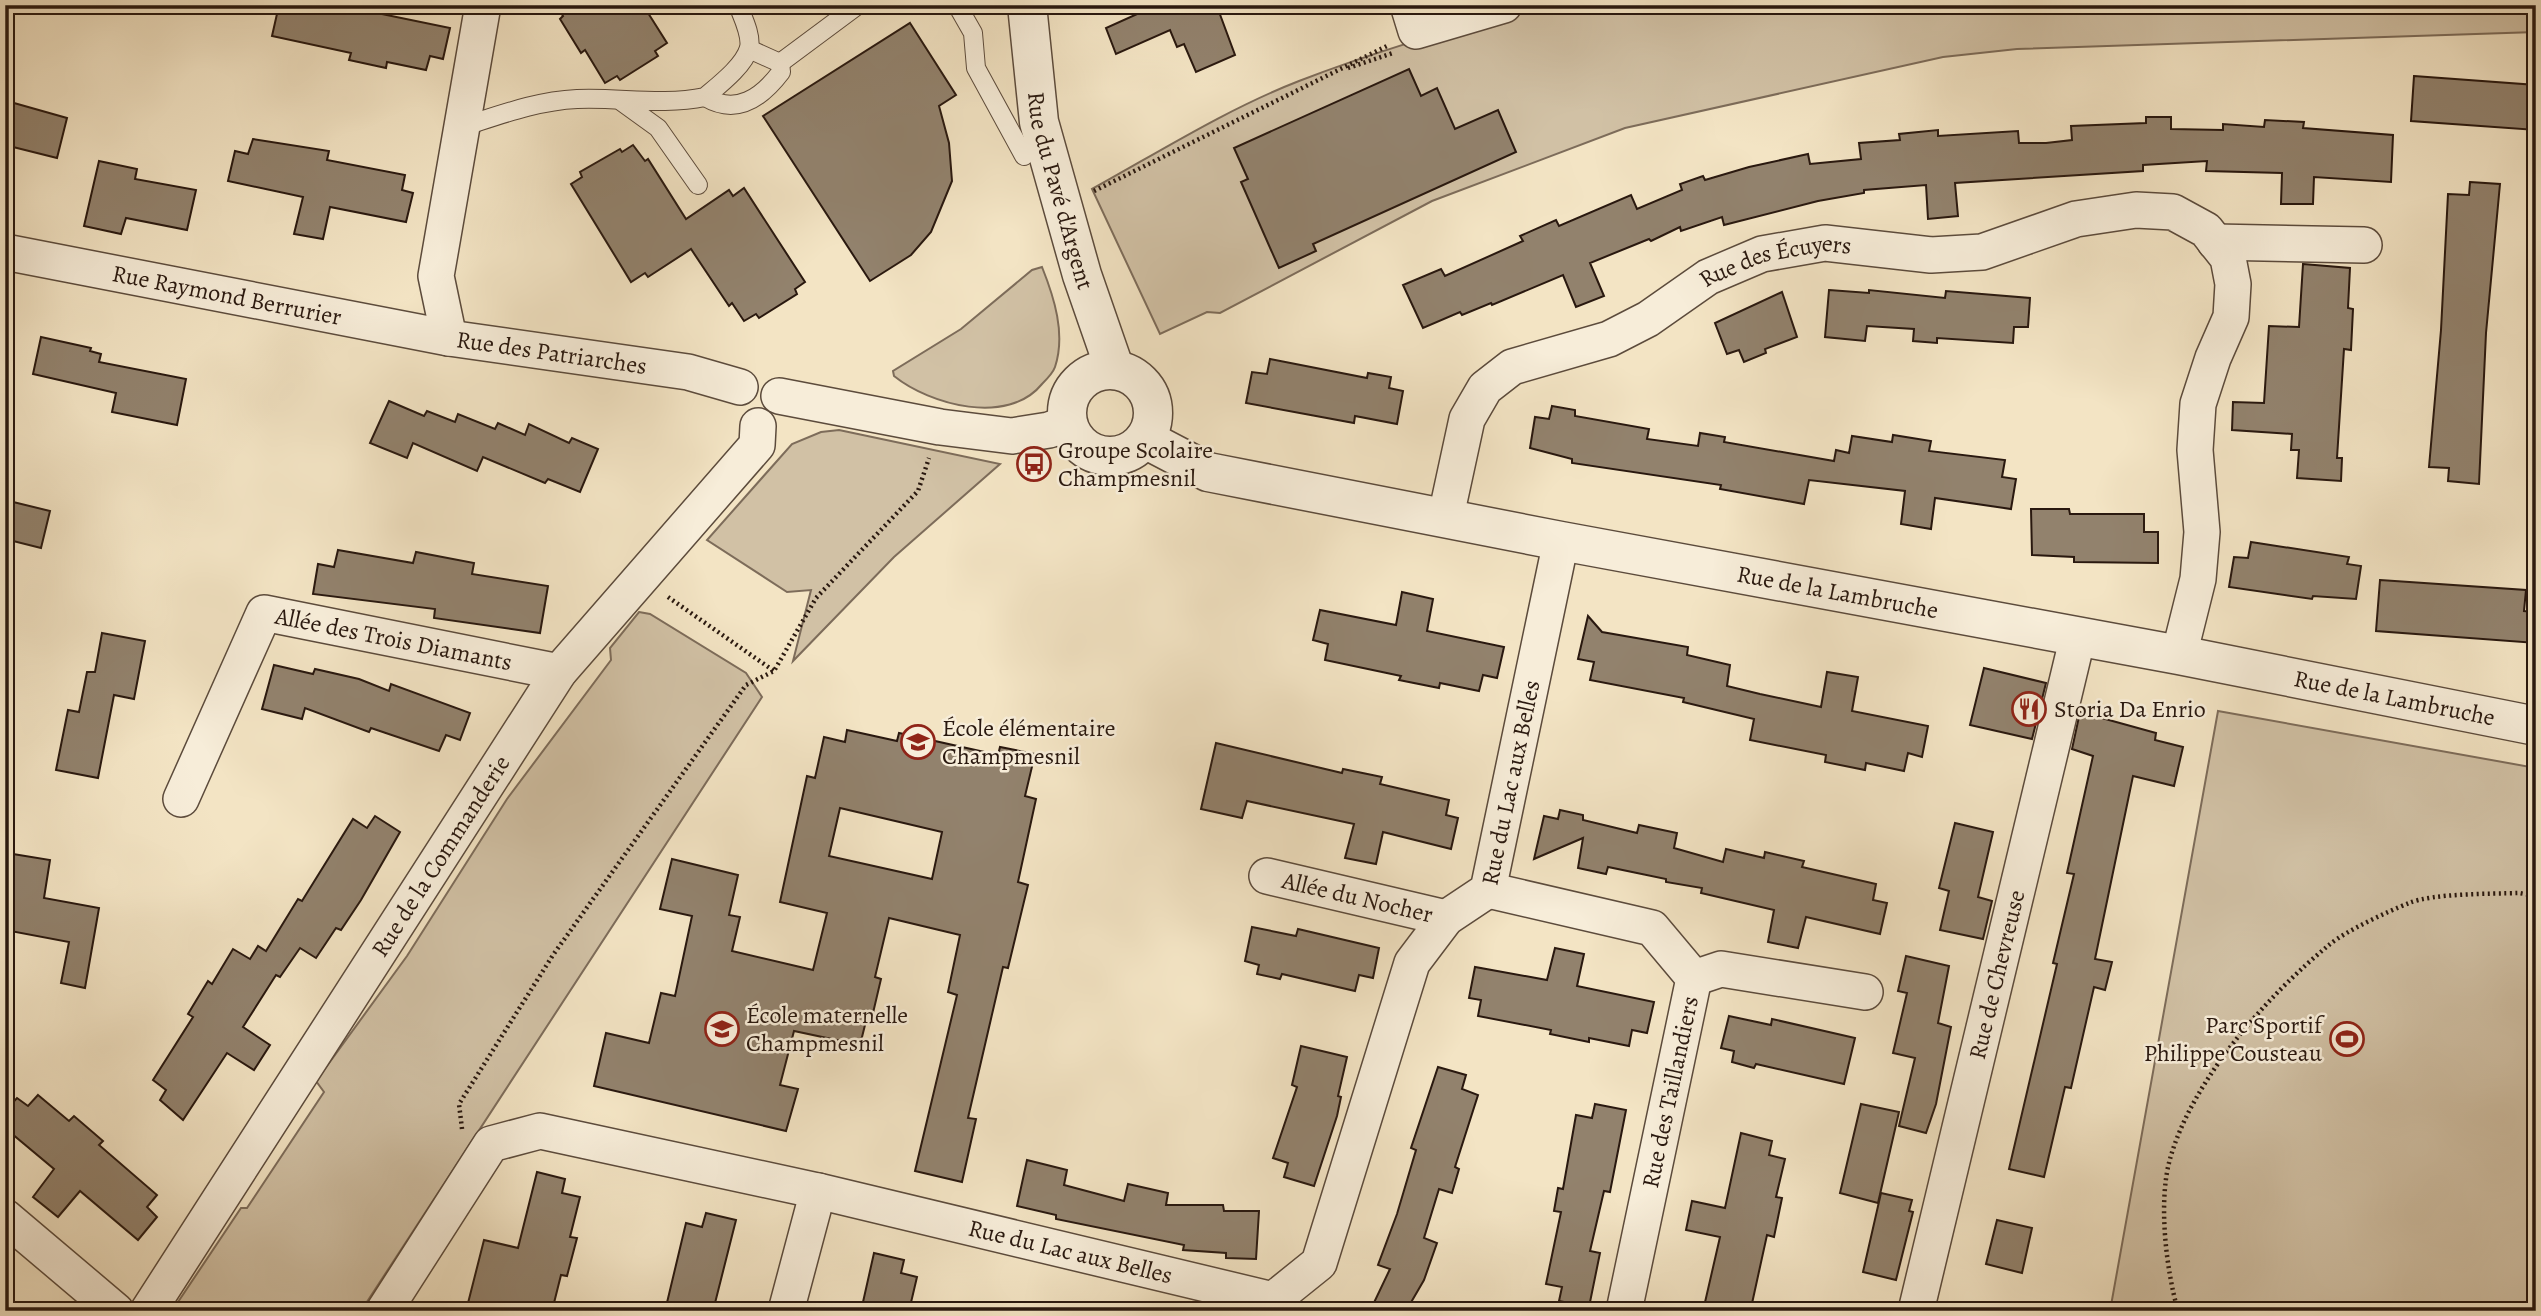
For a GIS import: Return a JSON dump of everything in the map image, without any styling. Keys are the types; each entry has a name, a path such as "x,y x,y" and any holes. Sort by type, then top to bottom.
{"street":[{"name":"Rue des Patriarches","path":"483,5 436,276 449,338 688,372 740,387"},
{"name":"Rue du Pavé d'Argent","path":"1027,5 1039,122 1082,275 1115,370"},
{"path":"1412,18 1504,5"},
{"name":"Rue des Écuyers","path":"1446,516 1467,419 1485,388 1512,368 1609,339 1648,319 1708,277 1762,254 1825,243 1931,255 1982,252 2076,219 2136,210 2174,212 2206,230 2216,242 2228,258 2233,284 2231,317 2198,404 2195,450 2202,532 2198,579 2179,655"},
{"path":"2216,242 2364,245"},
{"name":"Rue Raymond Berrurier","path":"5,252 449,338"},
{"path":"1115,370 1142,383 1150,396 1152,426 1135,449 1122,455 1094,453 1073,436 1067,409 1078,384 1089,376 1115,370"},
{"path":"762,381 774,387 779,396 776,416 758,426 744,422 735,409 736,394 740,387 747,383 762,381"},
{"path":"779,396 940,427 1012,436 1049,430 1068,423"},
{"name":"Rue de la Commanderie","path":"148,1311 559,672 639,576 757,445 758,426"},
{"name":"Rue de la Lambruche","path":"1145,439 1208,472 1446,516 1562,541 2179,655 2536,726"},
{"name":"Rue du Lac aux Belles","path":"491,1144 541,1131 818,1191 1273,1300 1319,1263 1412,963 1446,918 1488,890 1562,541"},
{"name":"Allée des Trois Diamants","path":"181,799 264,613 559,672"},
{"name":"Rue de Chevreuse","path":"1916,1311 2078,636"},
{"name":"Allée du Nocher","path":"1268,876 1446,918"},
{"name":"Rue des Taillandiers","path":"1488,890 1652,928 1694,978 1624,1311"},
{"path":"1694,978 1721,969 1865,992"},
{"path":"384,1311 491,1144"},
{"path":"786,1311 818,1191"},
{"path":"5,1217 116,1311"}],"lane":[{"path":"462,127 540,102 580,99 622,102 689,101 705,97 742,60 749,48 738,5"},
{"path":"780,63 858,5"},
{"path":"957,5 973,33 976,68 1024,156"},
{"path":"749,48 780,63"},
{"path":"705,97 726,105 755,100 781,72 780,63"},
{"path":"622,102 658,128 698,185"}],"path":[{"path":"1063,206 1412,18"},
{"path":"491,1144 463,1138 459,1104 552,955 746,685 774,671 816,598 918,491 940,427"},
{"path":"639,576 774,671"},
{"path":"2178,1311 2170,1282 2164,1230 2170,1160 2201,1086 2246,1027 2331,943 2411,902 2519,893 2536,896"}],"shaded area":[{"path":"1536,5 2536,5 2536,32 2017,49 1943,57 1625,128 1432,201 1220,313 1207,312 1160,334 1092,189 1272,92 1387,50"},
{"path":"1042,267 1057,316 1058,354 1051,374 1027,397 1010,405 969,407 928,395 894,376 893,371 961,329 1032,270"},
{"path":"839,430 1000,464 894,557 793,661 811,590 787,592 707,540 792,444 821,432"},
{"path":"639,612 650,614 746,673 762,697 361,1311 172,1311 241,1208 247,1208 324,1092 316,1081 407,956 507,799 611,660 610,648"},
{"name":"Parc Sportif Philippe Cousteau","path":"2218,711 2536,768 2536,1311 2110,1311"}],"building":[{"path":"279,5 374,5 372,12 450,28 443,59 430,56 426,70 387,62 386,68 349,60 351,53 272,36"},
{"path":"556,5 643,5 667,43 655,51 658,56 620,80 617,76 605,83 585,50 581,53 560,19 563,16"},
{"path":"1157,5 1226,5 1218,9 1235,55 1196,72 1184,44 1177,47 1170,30 1116,54 1106,28"},
{"path":"910,23 956,95 939,106 949,143 952,181 931,232 911,255 870,281 763,116"},
{"path":"1409,69 1421,96 1437,88 1455,129 1498,110 1516,152 1313,244 1316,251 1279,268 1241,182 1248,179 1234,148"},
{"path":"2414,76 2536,85 2536,130 2411,121"},
{"path":"14,103 67,118 57,158 5,145"},
{"path":"2146,117 2171,117 2171,129 2223,130 2223,124 2264,127 2265,120 2304,122 2303,128 2393,135 2391,182 2314,177 2313,204 2281,204 2282,173 2206,171 2207,161 2143,165 2143,171 1955,183 1958,216 1928,219 1926,185 1864,190 1864,193 1818,201 1724,225 1722,217 1681,231 1680,227 1651,241 1649,239 1590,263 1604,296 1576,307 1563,275 1492,305 1491,303 1462,315 1460,312 1423,328 1403,285 1441,269 1445,276 1523,241 1520,236 1556,220 1559,226 1631,195 1637,209 1682,190 1680,184 1703,176 1705,180 1808,154 1810,164 1861,159 1859,143 1900,140 1899,134 1938,130 1938,136 2018,131 2019,143 2046,143 2072,140 2071,126 2146,123"},
{"path":"253,139 329,151 327,160 405,175 402,190 413,193 406,222 330,207 323,239 294,234 303,197 228,181 235,151 248,154"},
{"path":"633,145 645,161 648,159 686,219 729,190 733,196 744,188 805,282 795,289 797,294 759,318 756,314 744,321 732,303 729,306 691,249 648,277 645,273 631,282 571,184 582,177 580,172 620,149 622,152"},
{"path":"99,161 137,169 135,179 196,190 187,230 126,218 121,234 84,226"},
{"path":"2470,182 2500,184 2486,333 2479,484 2448,481 2449,468 2429,467 2441,330 2448,194 2469,195"},
{"path":"2303,264 2350,268 2348,308 2353,309 2351,350 2344,349 2337,458 2342,458 2341,481 2297,478 2299,450 2291,450 2292,434 2232,430 2233,402 2264,403 2269,326 2299,327"},
{"path":"1829,290 1869,293 1869,290 1945,298 1946,291 2030,298 2028,327 2014,327 2013,343 1937,338 1937,343 1913,341 1914,329 1867,326 1865,341 1825,337"},
{"path":"1782,292 1797,337 1765,349 1766,353 1744,362 1739,350 1727,354 1715,323"},
{"path":"41,337 91,348 90,351 101,354 99,362 186,379 177,425 112,412 116,393 33,374"},
{"path":"1270,359 1367,378 1368,373 1391,377 1389,388 1403,391 1397,424 1355,416 1354,423 1246,403 1252,372 1267,374"},
{"path":"389,401 424,416 427,411 455,422 458,414 495,429 498,423 525,435 529,424 569,443 572,438 598,449 580,492 548,479 545,483 483,457 477,471 413,443 407,458 370,443"},
{"path":"1552,406 1575,410 1575,416 1649,429 1647,439 1698,446 1700,433 1725,437 1724,442 1834,461 1836,450 1849,453 1852,436 1892,442 1893,435 1931,441 1929,451 2005,460 2002,477 2016,479 2011,509 1935,498 1931,529 1901,524 1905,491 1809,480 1804,504 1720,489 1721,485 1572,463 1572,459 1530,448 1535,417 1549,419"},
{"path":"5,500 50,511 41,548 5,539"},
{"path":"2031,509 2069,509 2070,514 2144,514 2144,532 2158,532 2158,563 2074,562 2074,557 2032,555"},
{"path":"2251,542 2349,557 2347,564 2361,566 2356,599 2313,596 2312,599 2229,587 2234,557 2248,558"},
{"path":"338,550 413,563 416,552 474,563 472,574 548,586 540,633 434,618 435,609 313,594 318,564 334,567"},
{"path":"2380,580 2526,590 2524,611 2536,612 2536,643 2376,631"},
{"path":"1402,592 1433,599 1427,631 1504,647 1497,678 1483,675 1479,691 1440,683 1439,688 1399,680 1401,676 1325,660 1328,644 1313,640 1320,610 1396,625"},
{"path":"1588,616 1602,632 1688,647 1687,655 1730,665 1727,686 1760,694 1821,707 1827,672 1858,677 1852,711 1928,726 1922,757 1908,753 1904,771 1866,763 1865,770 1825,762 1826,755 1750,740 1754,719 1683,702 1684,698 1590,680 1594,662 1578,659"},
{"path":"102,633 145,641 134,699 114,695 98,778 56,770 68,710 79,712 87,672 95,672"},
{"path":"274,665 313,674 315,669 359,679 389,691 391,684 470,713 460,740 446,735 439,751 371,728 369,732 305,708 302,719 262,709"},
{"path":"1984,668 2046,683 2032,739 1970,725"},
{"path":"2080,712 2156,733 2155,740 2183,747 2174,786 2133,776 2095,959 2112,962 2105,990 2094,987 2071,1088 2065,1087 2044,1177 2009,1169 2057,964 2053,963 2074,874 2067,873 2093,756 2072,749"},
{"path":"847,730 897,741 899,733 998,755 1000,747 1035,754 1025,796 1036,799 1018,882 1028,885 1008,968 1003,967 968,1118 976,1119 962,1182 915,1171 957,995 948,992 960,935 889,918 875,977 881,979 873,1013 868,1013 860,1045 794,1031 780,1085 798,1089 786,1131 594,1086 606,1033 649,1043 661,993 675,996 692,916 660,909 672,859 738,875 729,915 740,917 732,951 813,970 827,913 780,902 807,776 815,778 824,737 845,742","holes":["840,808 942,832 932,879 829,856"]},
{"path":"1216,743 1342,773 1343,769 1382,777 1380,784 1449,800 1446,815 1458,818 1451,849 1383,832 1376,864 1345,858 1354,824 1247,801 1242,818 1201,809"},
{"path":"1560,810 1583,815 1583,820 1637,833 1639,825 1677,833 1674,848 1723,862 1726,849 1764,858 1765,852 1804,861 1802,867 1876,884 1873,900 1887,903 1880,934 1806,917 1798,948 1768,942 1774,910 1701,893 1702,888 1666,882 1666,879 1608,867 1606,874 1578,868 1583,838 1534,859 1544,816 1558,819"},
{"path":"375,816 400,832 361,900 341,930 336,928 316,958 300,948 280,977 276,975 243,1027 270,1045 254,1070 227,1053 183,1120 160,1100 166,1090 153,1080 193,1017 188,1014 208,981 212,984 233,949 250,959 258,946 266,951 298,899 302,901 353,819 367,828"},
{"path":"1955,823 1993,832 1978,897 1992,901 1983,939 1940,930 1949,891 1939,888"},
{"path":"13,854 50,860 44,898 99,908 85,988 61,983 69,942 5,930 5,896"},
{"path":"1252,927 1296,936 1298,929 1379,948 1373,978 1359,975 1355,991 1282,974 1280,979 1257,974 1259,965 1245,961"},
{"path":"1555,948 1584,954 1577,986 1654,1002 1647,1033 1632,1030 1629,1046 1589,1038 1589,1042 1550,1034 1551,1030 1478,1016 1481,1000 1469,998 1475,967 1547,980"},
{"path":"1906,956 1949,966 1938,1023 1951,1027 1936,1104 1926,1133 1899,1126 1915,1058 1893,1053 1907,993 1898,991"},
{"path":"1729,1016 1771,1025 1772,1019 1855,1038 1844,1084 1756,1064 1754,1068 1732,1062 1734,1051 1721,1048"},
{"path":"1301,1046 1347,1057 1338,1096 1341,1097 1337,1116 1314,1186 1284,1177 1288,1163 1273,1158 1297,1087 1292,1085"},
{"path":"1438,1067 1466,1075 1462,1089 1478,1095 1455,1167 1459,1169 1452,1193 1439,1189 1424,1238 1437,1243 1424,1280 1406,1311 1370,1311 1390,1269 1378,1265 1397,1214 1416,1150 1411,1148"},
{"path":"38,1095 69,1121 74,1116 103,1141 99,1145 157,1195 147,1207 157,1217 138,1240 80,1191 58,1217 33,1197 54,1169 5,1128 5,1111 17,1098 28,1106"},
{"path":"1595,1104 1626,1110 1610,1192 1604,1191 1590,1251 1600,1253 1589,1307 1559,1301 1562,1287 1546,1284 1561,1212 1554,1211 1558,1188 1563,1189 1576,1115 1592,1118"},
{"path":"1861,1104 1899,1112 1878,1203 1840,1193"},
{"path":"1741,1133 1772,1141 1769,1155 1785,1159 1776,1197 1782,1198 1774,1237 1767,1235 1751,1308 1735,1305 1734,1311 1703,1311 1720,1237 1686,1230 1692,1201 1725,1208"},
{"path":"1027,1160 1067,1170 1064,1185 1124,1201 1128,1184 1168,1193 1166,1205 1223,1205 1224,1211 1259,1211 1256,1259 1226,1258 1226,1253 1183,1250 1184,1245 1056,1219 1056,1215 1017,1206"},
{"path":"537,1172 565,1179 562,1193 580,1197 570,1237 577,1238 567,1276 561,1275 552,1311 466,1311 484,1240 518,1248"},
{"path":"1881,1193 1912,1200 1909,1211 1913,1212 1896,1280 1863,1272"},
{"path":"706,1213 736,1220 713,1311 665,1311 686,1223 702,1227"},
{"path":"1997,1220 2032,1228 2022,1273 1986,1264"},
{"path":"874,1253 904,1260 901,1273 917,1277 909,1311 861,1311"}],"place":[{"name":"Groupe Scolaire Champmesnil","path":"1034,464"},
{"name":"Storia Da Enrio","path":"2029,709"},
{"name":"École élémentaire Champmesnil","path":"918,742"},
{"name":"École maternelle Champmesnil","path":"722,1029"},
{"name":"Parc Sportif Philippe Cousteau","path":"2347,1039"}]}
